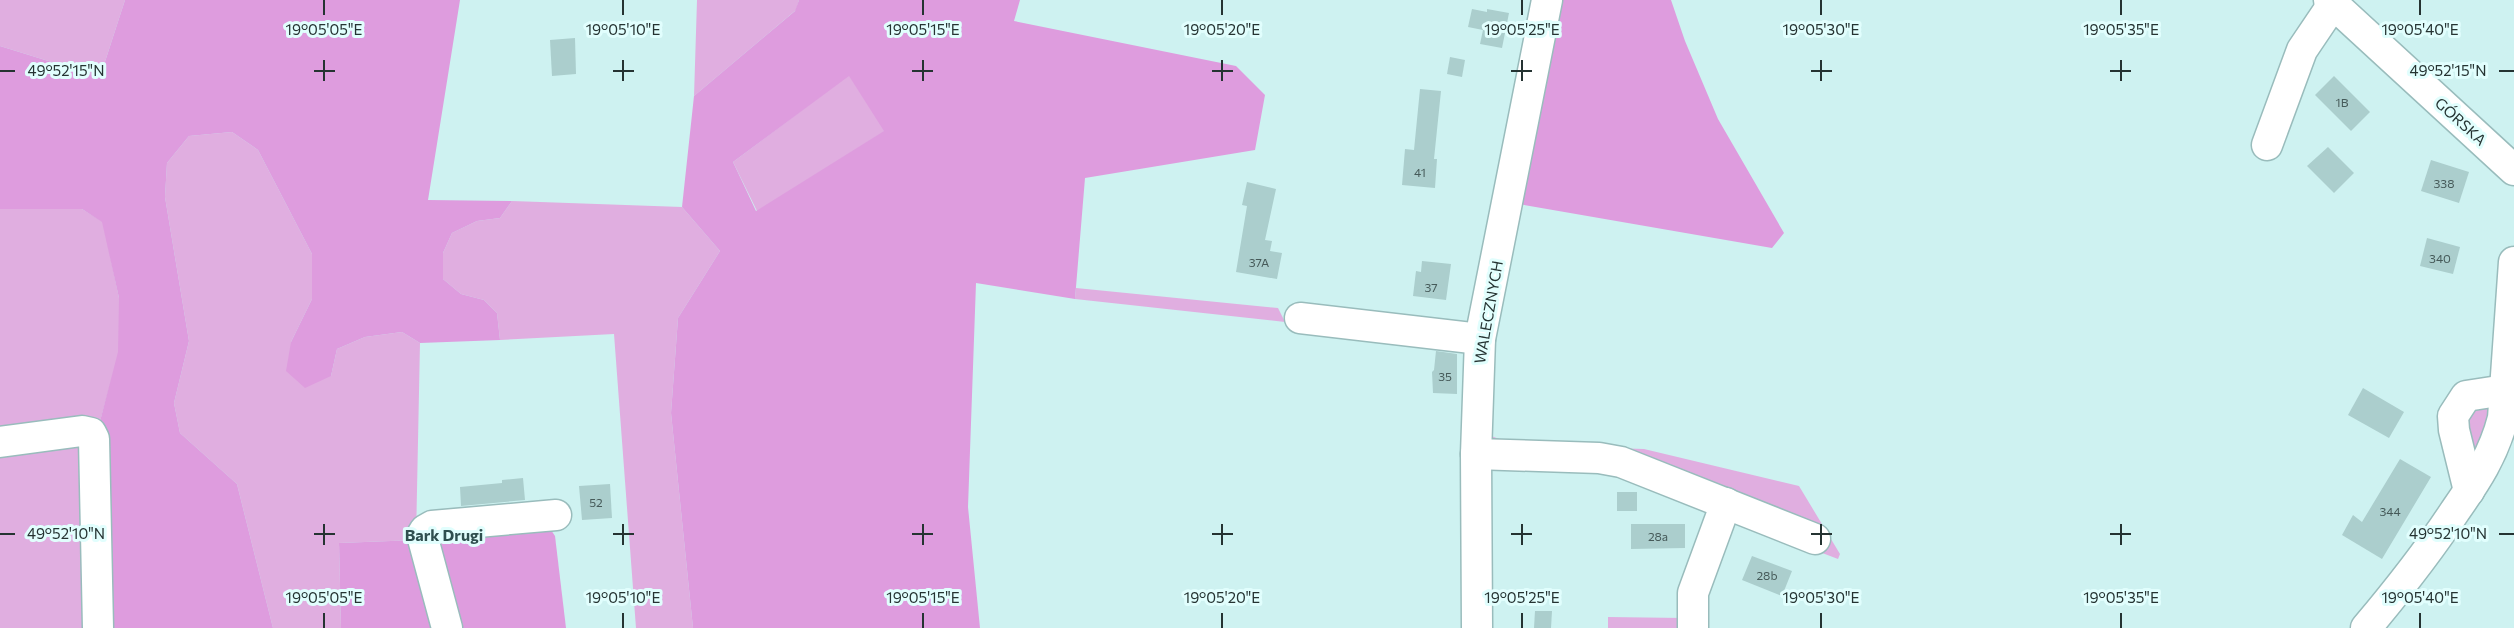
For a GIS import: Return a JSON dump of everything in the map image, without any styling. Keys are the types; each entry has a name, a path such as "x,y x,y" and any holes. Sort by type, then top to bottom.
{"street":[{"name":"WALECZNYCH","path":"1477,628 1476,454 1480,339 1547,0"},
{"path":"2267,145 2302,50 2331,2"},
{"name":"GÓRSKA","path":"2331,2 2514,170"},
{"path":"2366,628 2431,548 2486,465 2505,446 2503,418 2514,262"},
{"path":"1300,318 1480,339"},
{"path":"2469,491 2454,430 2453,416 2466,396 2505,390"},
{"path":"0,441 82,431 91,433 94,440 98,628"},
{"path":"1476,454 1621,462 1815,539"},
{"path":"1693,628 1693,593 1726,504"},
{"path":"447,628 422,535 425,530 432,526 556,516"}],"shaded area":[{"path":"0,0 125,0 100,77 0,46"},
{"path":"125,0 460,0 428,200 512,201 500,218 477,221 452,233 443,253 443,279 461,294 484,300 497,313 500,340 420,343 402,332 365,337 337,349 331,376 305,388 286,371 291,342 312,299 312,254 258,150 232,132 189,136 167,163 165,197 189,341 174,403 180,433 237,484 273,628 106,628 99,425 118,352 119,298 102,222 82,209 0,209 0,46 100,77"},
{"path":"697,0 799,0 796,10 694,96"},
{"path":"799,0 1020,0 1014,21 1236,66 1265,95 1255,150 1085,178 1075,299 976,283 968,507 980,628 693,628 671,413 678,318 720,251 682,207 694,96 795,11","holes":["849,76 884,131 756,211 733,162"]},
{"path":"1555,0 1671,0 1685,41 1718,119 1784,233 1772,248 1513,203"},
{"path":"849,75 885,131 757,211 733,162"},
{"path":"232,132 258,150 312,254 312,299 291,342 331,376 337,349 365,337 402,332 420,343 416,540 339,543 341,628 273,628 237,484 180,433 174,403 189,341 165,197 167,163 189,136"},
{"path":"512,201 682,207 720,251 678,318 671,413 693,628 636,628 614,334 500,340 497,313 484,300 461,294 443,279 443,253 452,233 477,221 500,218"},
{"path":"1513,203 1517,204 1504,261 1491,340 1486,434 1515,445 1644,449 1799,486 1840,554 1838,559 1817,551 1821,538 1622,456 1603,452 1500,450 1488,444 1482,433 1487,340"},
{"path":"0,209 82,209 103,222 119,298 119,352 99,425 0,435"},
{"path":"1076,288 1278,308 1285,322 1075,299"},
{"path":"2470,406 2489,406 2483,434 2474,456 2464,413"},
{"path":"82,436 95,628 0,628 0,446"},
{"path":"547,524 555,536 566,628 454,628 431,539"},
{"path":"416,540 440,628 341,628 339,543"},
{"path":"1608,617 1684,618 1684,628 1608,628"}],"building":[{"path":"1472,9 1509,13 1502,48 1480,44 1483,30 1468,27"},
{"path":"575,38 576,74 552,76 550,40"},
{"path":"1450,57 1465,60 1462,77 1447,74"},
{"path":"2334,76 2370,112 2351,131 2315,95"},
{"path":"1420,89 1441,91 1434,159 1437,159 1435,188 1402,185 1405,149 1414,150"},
{"path":"2328,147 2354,173 2334,193 2307,166"},
{"path":"2431,160 2469,172 2459,203 2421,191"},
{"path":"1247,182 1276,189 1265,240 1272,241 1270,251 1282,253 1277,279 1236,272 1247,206 1242,205"},
{"path":"2427,238 2460,247 2453,274 2420,266"},
{"path":"1422,261 1451,264 1446,300 1413,296 1416,271 1421,272"},
{"path":"1436,351 1457,354 1457,394 1433,393 1432,372"},
{"path":"2363,388 2404,412 2389,438 2348,415"},
{"path":"2400,459 2431,477 2382,559 2342,535 2353,515 2362,522"},
{"path":"523,478 525,500 461,506 460,487 502,483 502,480"},
{"path":"610,484 612,518 582,520 579,486"},
{"path":"1617,492 1637,492 1637,511 1617,511"},
{"path":"1631,524 1685,524 1685,548 1631,549"},
{"path":"1752,556 1792,571 1782,596 1742,580"},
{"path":"1535,611 1552,611 1551,628 1534,628"}],"district":[{"name":"Bark Drugi","path":"444,534"}]}
